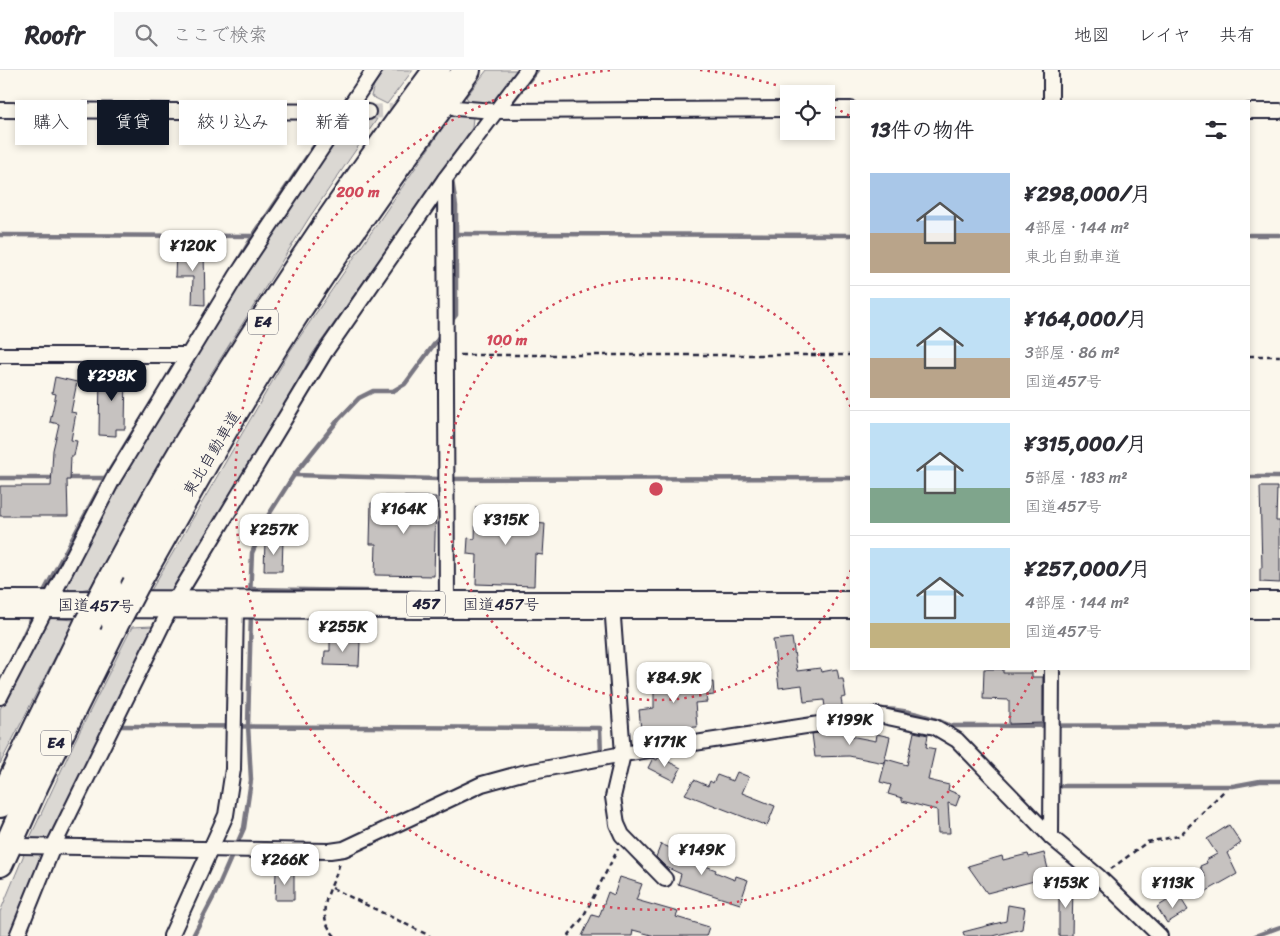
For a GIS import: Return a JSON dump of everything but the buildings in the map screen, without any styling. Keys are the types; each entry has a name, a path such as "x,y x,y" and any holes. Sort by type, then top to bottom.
{"highway":[{"name":"東北自動車道","path":"0,804 88,623 184,447 363,170 437,70"},
{"name":"東北自動車道","path":"0,863 36,783 115,624 208,457 285,330 385,182 467,70"},
{"name":"国道457号","path":"0,604 171,606 447,604 850,605"},
{"path":"1250,605 1280,605"}],"street":[{"path":"353,100 374,70"},
{"path":"17,936 53,847 171,606 325,352 445,178 527,70"},
{"path":"1051,70 1051,100"},
{"path":"456,108 494,111 780,109"},
{"path":"835,109 850,109"},
{"path":"0,110 297,112"},
{"path":"1250,110 1280,110"},
{"path":"0,697 113,479 187,355 324,145"},
{"path":"445,178 447,604"},
{"path":"0,355 187,355"},
{"path":"612,604 623,754 613,797 617,824 622,835 665,879"},
{"path":"171,936 226,815 233,769 236,605"},
{"path":"1051,837 1052,670"},
{"path":"21,846 330,851 344,849 482,784 522,773 623,754 878,715 912,720 935,727 957,740 1051,837 1099,877 1160,936"}],"path":[{"path":"446,355 850,355"},
{"path":"1250,356 1280,356"},
{"path":"1099,877 1147,842 1179,836 1224,792"},
{"path":"568,936 582,919 614,858 622,835"},
{"path":"335,936 327,928 323,906 332,888 344,849"},
{"path":"332,888 430,936"}],"shaded area":[{"path":"385,70 413,70 387,104 371,96 374,85"},
{"path":"487,70 518,70 490,106 472,105 466,97"},
{"path":"453,113 473,117 472,128 313,353 186,582 169,596 146,599 290,351"},
{"path":"369,118 377,119 369,131"},
{"path":"331,145 359,145 309,218 207,380 90,588 70,592 65,580 110,496 194,355"},
{"path":"47,618 74,620 0,764 0,709"},
{"path":"153,626 151,637 52,839 47,843 28,842 74,743 132,627"},
{"path":"25,852 42,855 42,865 13,936 0,936 0,912"}],"waterway":[{"path":"507,108 537,70"},
{"path":"0,235 253,236 315,145"},
{"path":"450,323 456,315 456,206 452,180 455,176"},
{"path":"456,234 850,235"},
{"path":"1250,235 1280,235"},
{"path":"237,263 253,236"},
{"path":"250,597 252,553 268,516 294,475 339,419 359,398 373,391 393,391 405,384 441,335"},
{"path":"42,595 105,478 135,429"},
{"path":"294,475 437,479 850,478"},
{"path":"1250,477 1280,477"},
{"path":"0,478 56,478"},
{"path":"64,478 105,478"},
{"path":"250,589 420,592"},
{"path":"13,658 34,613"},
{"path":"193,936 215,894 244,828 251,780 248,725 251,613"},
{"path":"863,711 885,709 908,712 951,726 1280,725"},
{"path":"120,726 600,728 601,754"},
{"path":"1057,786 1233,786 1260,781 1280,781"},
{"path":"1255,936 1280,927"}],"tunnel":[{"path":"369,112 409,110"}]}
